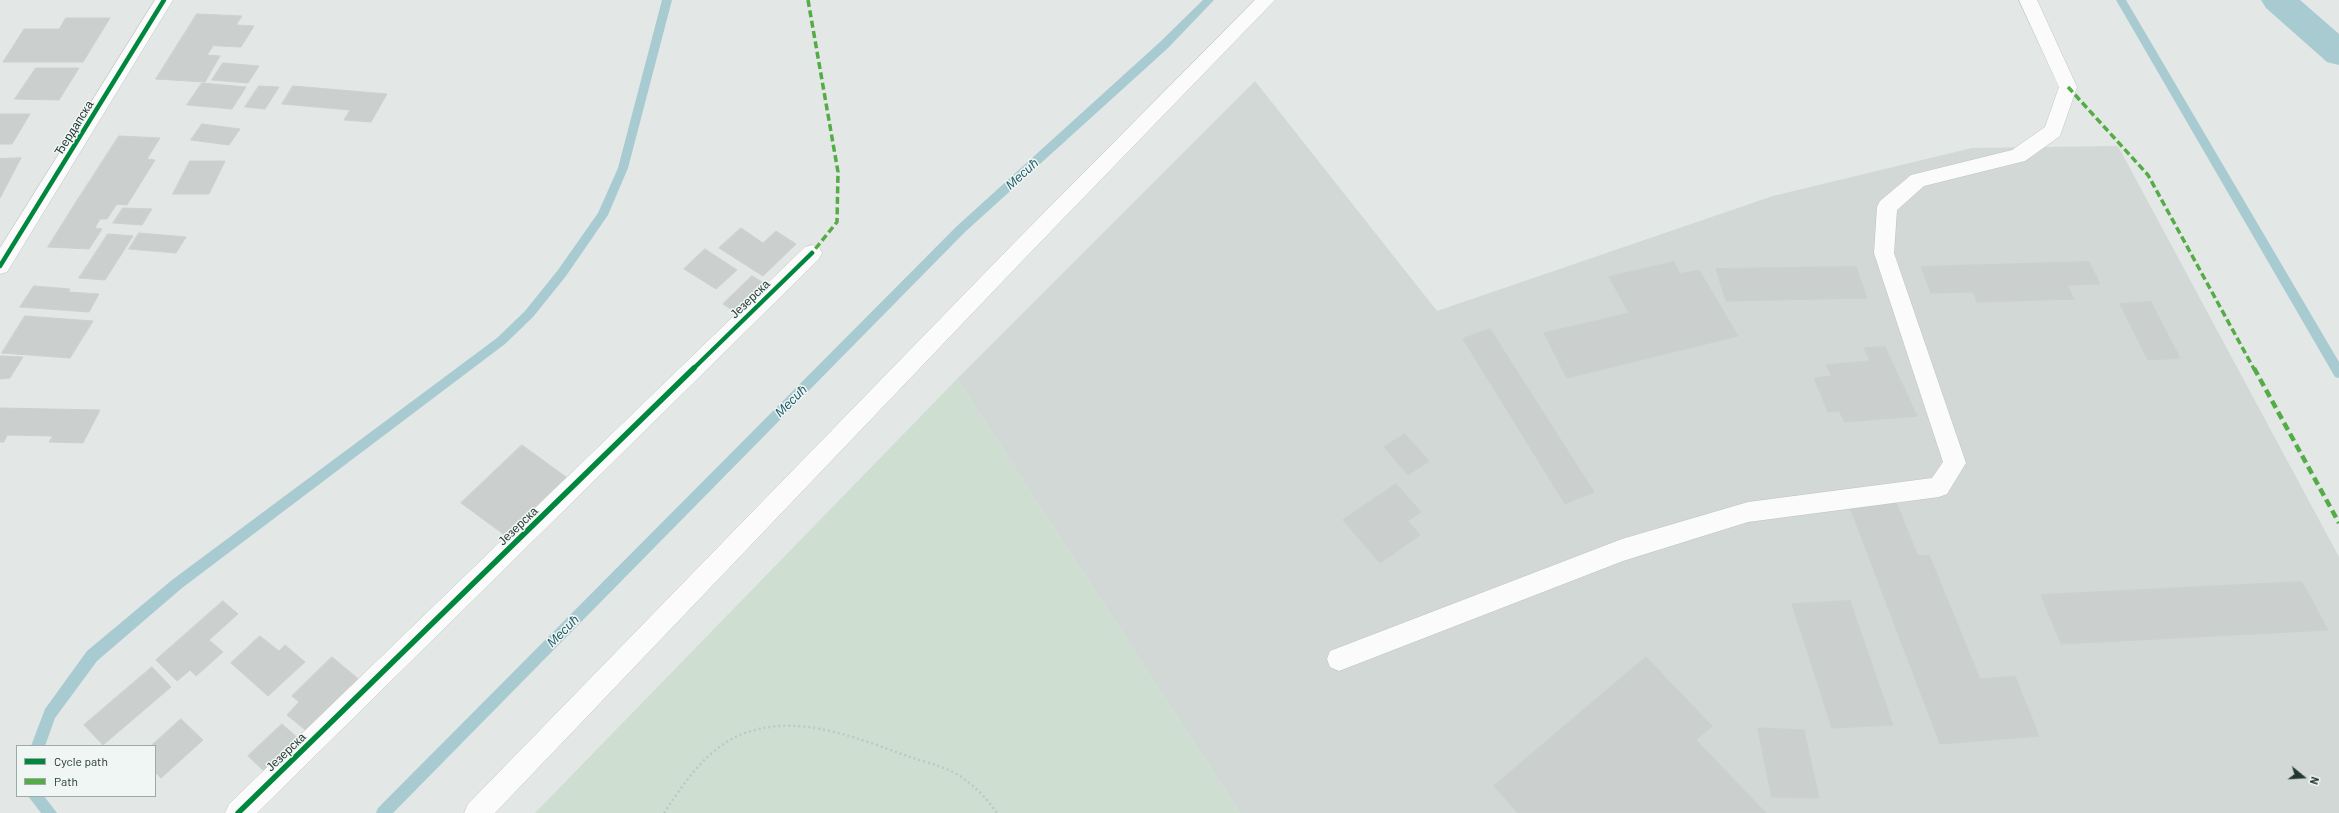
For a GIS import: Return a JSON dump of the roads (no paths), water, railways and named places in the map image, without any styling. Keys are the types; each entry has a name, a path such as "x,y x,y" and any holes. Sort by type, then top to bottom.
{"street":[{"name":"Ђердапска","path":"0,266 164,0"},
{"path":"477,813 1015,256 1266,0"},
{"path":"1339,660 1622,550 1748,512 1939,487 1955,463 1884,253 1887,207 1918,180 2018,156 2054,131 2068,87 2028,0"},
{"name":"Језерска","path":"238,813 812,253"}],"waterway":[{"path":"38,745 50,714 92,656 177,584 501,341 529,314 562,273 603,215 623,168 667,0"},
{"name":"Месић","path":"383,813 961,229 1164,45 1209,0"},
{"path":"2121,0 2339,373"},
{"path":"2278,0 2339,53"},
{"path":"36,797 50,813"}]}
